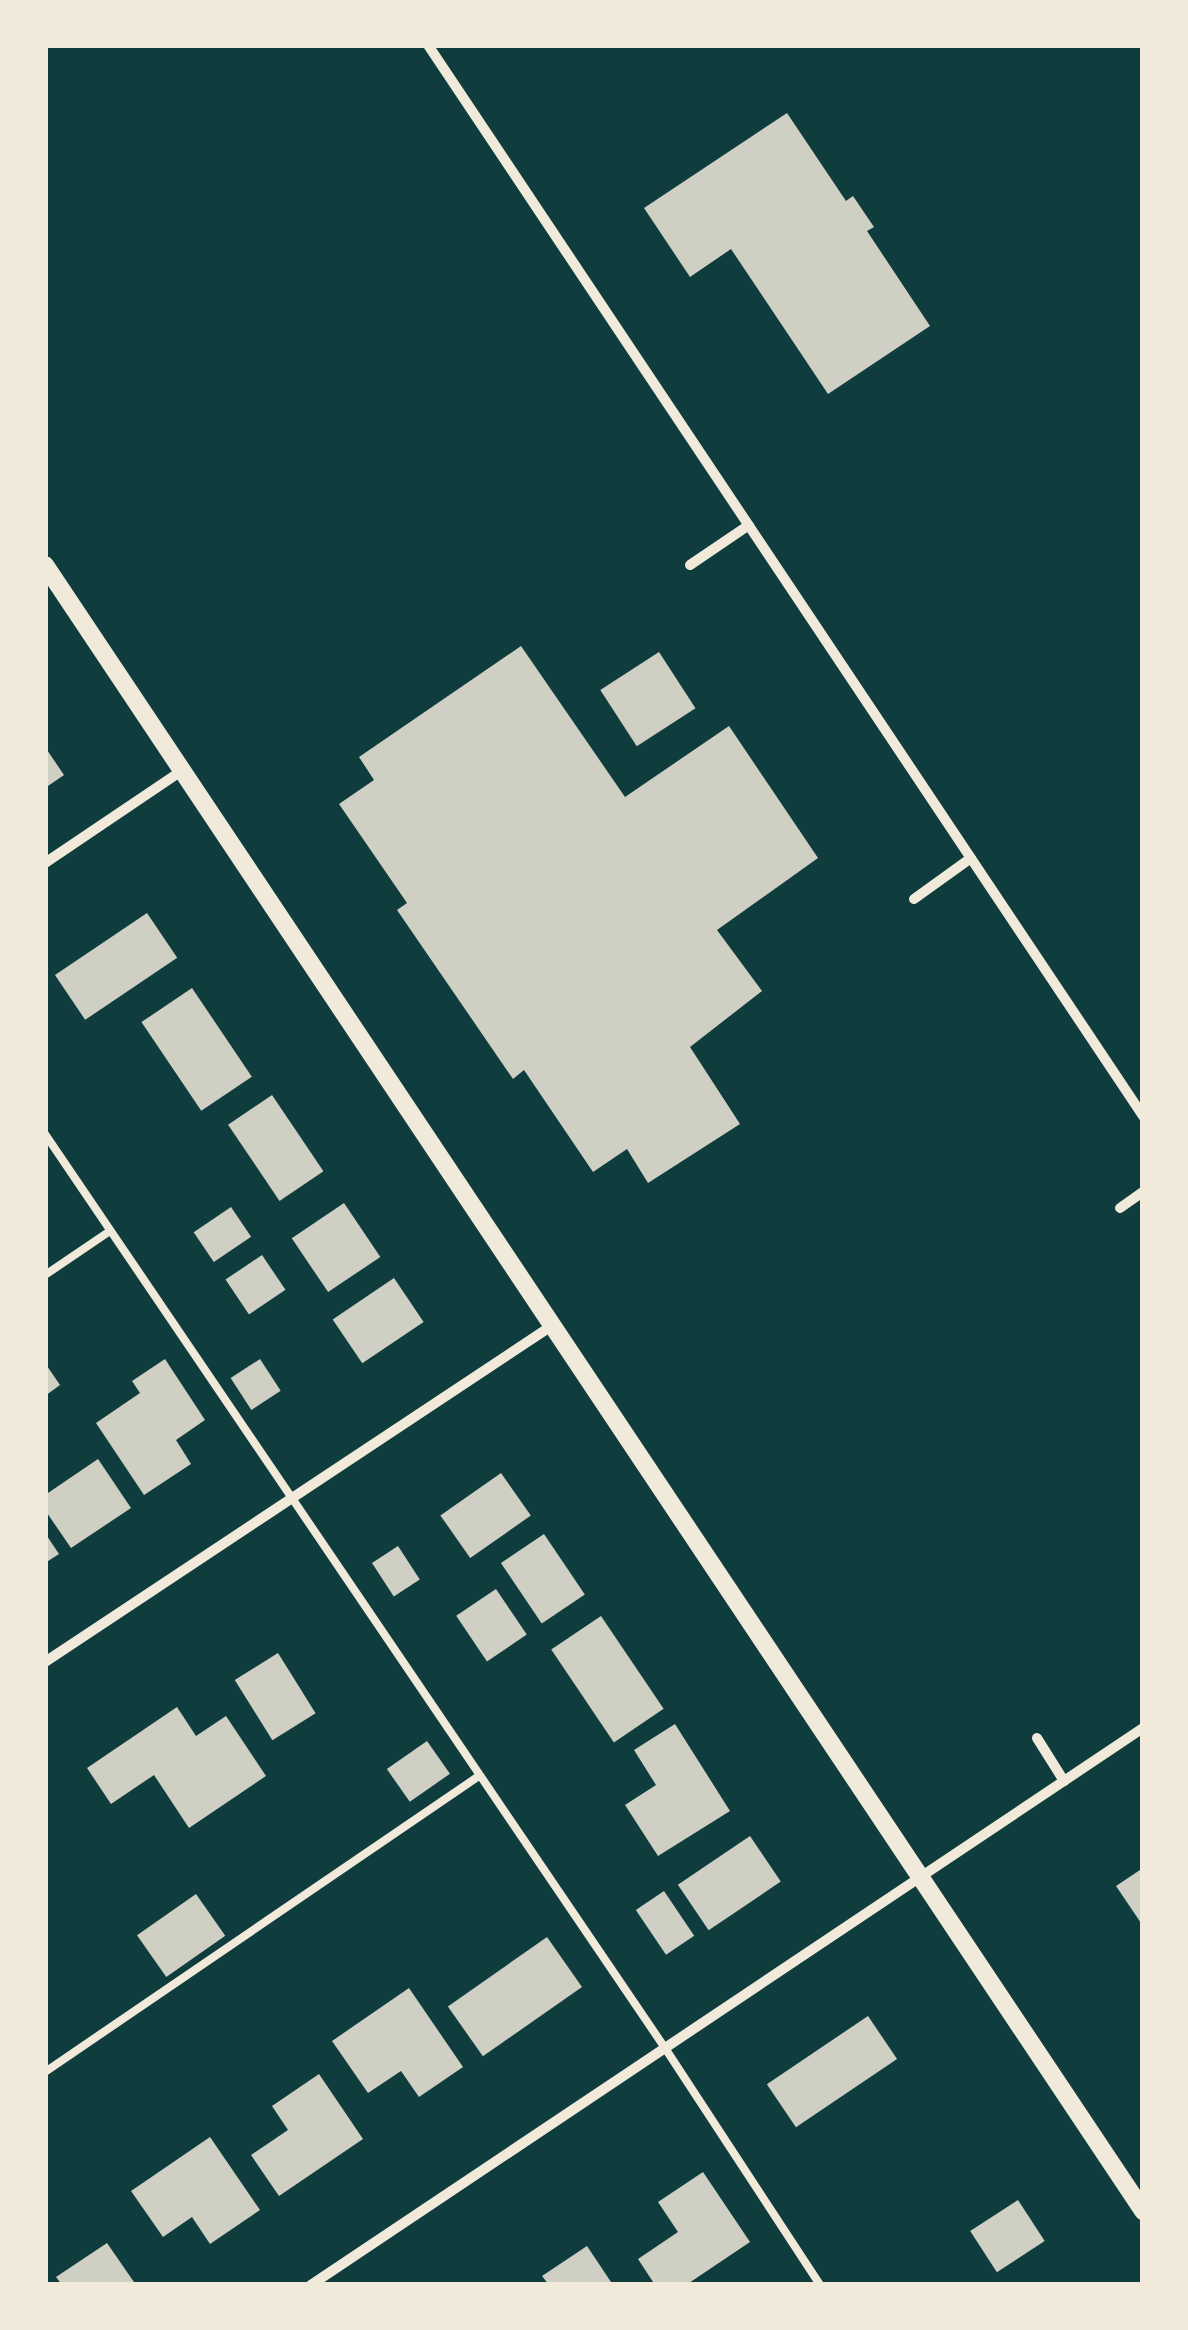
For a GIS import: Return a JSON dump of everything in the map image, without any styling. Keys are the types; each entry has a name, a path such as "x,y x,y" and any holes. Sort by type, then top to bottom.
{"street":[{"path":"428,45 1143,1116"},
{"path":"690,566 749,525"},
{"path":"45,565 1143,2212"},
{"path":"45,863 182,770"},
{"path":"914,899 971,858"},
{"path":"1120,1208 1143,1192"},
{"path":"45,1662 552,1325"},
{"path":"311,2285 1143,1728"},
{"path":"1038,1738 1064,1781"}],"lane":[{"path":"45,1134 665,2048 820,2285"},
{"path":"45,1275 110,1231"},
{"path":"45,2072 480,1776"}],"building":[{"path":"787,113 846,201 853,196 874,227 867,231 930,326 828,394 731,249 690,277 644,208"},
{"path":"521,646 625,797 729,726 818,858 717,930 762,991 690,1047 740,1124 648,1183 627,1149 593,1172 524,1070 513,1079 397,910 407,903 339,804 374,780 359,757"},
{"path":"659,652 695,708 637,746 600,690"},
{"path":"45,747 64,775 45,788"},
{"path":"147,913 177,958 85,1020 55,975"},
{"path":"192,988 252,1077 201,1111 141,1022"},
{"path":"272,1095 323,1171 280,1201 228,1125"},
{"path":"344,1203 380,1257 328,1292 292,1238"},
{"path":"231,1207 251,1237 214,1262 194,1232"},
{"path":"262,1255 285,1290 249,1314 226,1280"},
{"path":"394,1278 424,1322 362,1363 333,1319"},
{"path":"165,1359 205,1420 176,1440 191,1464 144,1495 96,1423 140,1393 132,1381"},
{"path":"260,1359 281,1391 251,1410 231,1378"},
{"path":"45,1363 60,1385 45,1396"},
{"path":"98,1459 131,1508 71,1548 45,1510 45,1495"},
{"path":"501,1473 531,1516 470,1558 440,1515"},
{"path":"45,1533 59,1554 45,1563"},
{"path":"544,1534 585,1595 542,1624 501,1563"},
{"path":"398,1546 420,1580 394,1596 372,1563"},
{"path":"496,1589 527,1635 487,1661 456,1616"},
{"path":"601,1616 664,1709 614,1742 551,1650"},
{"path":"278,1653 316,1713 272,1740 235,1680"},
{"path":"177,1707 196,1736 226,1716 266,1776 189,1828 154,1775 111,1804 87,1768"},
{"path":"675,1724 730,1811 658,1856 625,1805 656,1785 634,1750"},
{"path":"427,1741 450,1774 410,1802 387,1769"},
{"path":"750,1836 781,1882 709,1930 678,1885"},
{"path":"1143,1868 1143,1926 1116,1886"},
{"path":"664,1891 694,1936 666,1955 636,1910"},
{"path":"196,1894 225,1936 166,1977 137,1935"},
{"path":"547,1937 582,1987 483,2056 448,2006"},
{"path":"409,1988 463,2067 419,2097 401,2071 368,2093 332,2041"},
{"path":"868,2016 897,2059 796,2127 767,2084"},
{"path":"319,2074 363,2139 279,2196 251,2155 288,2130 272,2106"},
{"path":"210,2137 260,2210 210,2244 192,2217 163,2237 131,2191"},
{"path":"703,2172 750,2242 686,2285 655,2285 638,2259 678,2232 658,2202"},
{"path":"1018,2200 1045,2241 997,2272 970,2231"},
{"path":"107,2243 136,2285 62,2285 56,2277"},
{"path":"587,2246 613,2285 549,2285 542,2276"}]}
